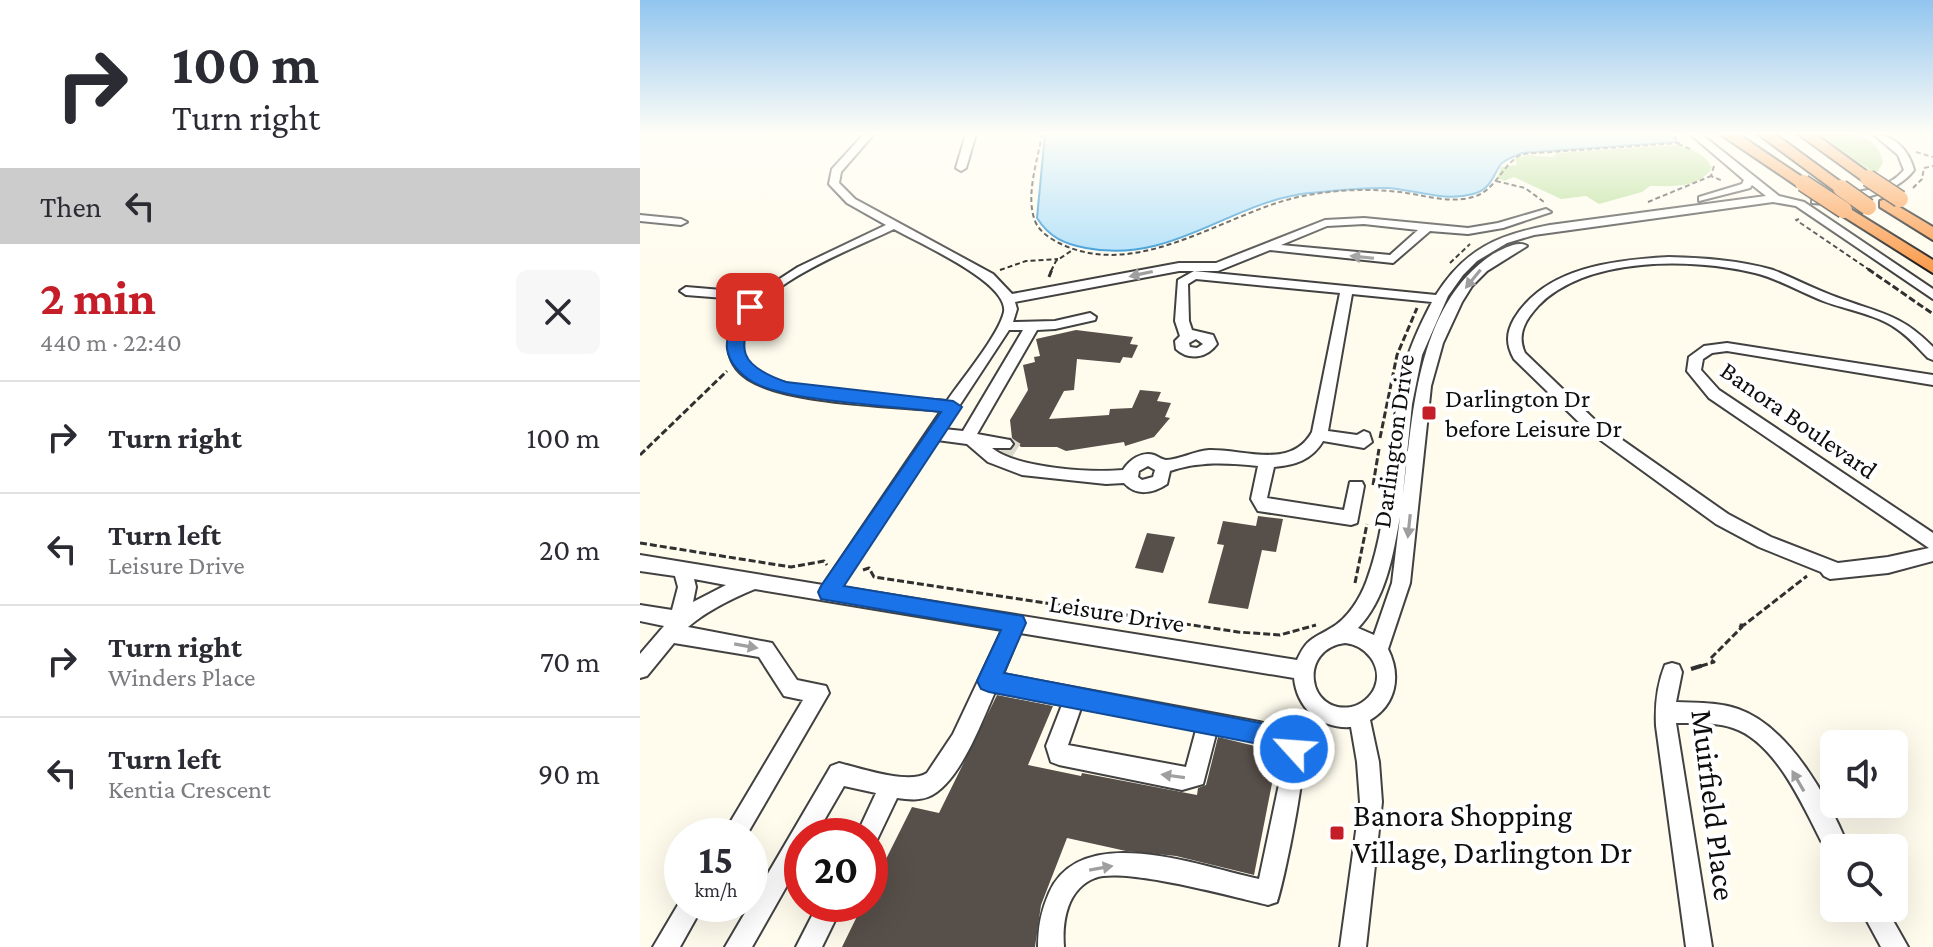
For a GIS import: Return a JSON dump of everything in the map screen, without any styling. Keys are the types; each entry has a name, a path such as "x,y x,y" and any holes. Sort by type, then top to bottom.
{"highway":[{"path":"1796,178 1933,268"},
{"path":"1846,178 1885,203 1933,252"},
{"path":"1848,178 1933,235"},
{"path":"1850,178 1855,183"},
{"path":"1885,203 1933,222"}],"street":[{"path":"828,592 936,434 1005,326 1011,309 1008,299 989,277 851,201 834,184 835,178"},
{"path":"1660,213 1744,187 1749,182 1747,178"},
{"path":"1751,178 1792,211 1933,307"},
{"path":"1792,211 1887,188 1905,178"},
{"path":"1008,299 1177,267 1218,267 1307,228 1337,221 1370,221 1461,231 1477,230 1549,209"},
{"path":"1792,211 1933,295"},
{"name":"Darlington Drive","path":"1337,636 1367,604 1379,577 1389,530 1410,374 1423,333 1440,299 1461,269 1486,248 1525,234 1660,213 1792,211"},
{"name":"Darlington Drive","path":"1377,652 1401,583 1424,386 1432,355 1444,324 1477,272 1507,250 1535,241 1792,211"},
{"path":"640,218 681,222"},
{"path":"894,225 796,273 761,297 743,318 734,344 740,362 754,376 785,387 953,407"},
{"path":"1268,246 1292,251 1393,259 1426,228"},
{"path":"1477,230 1490,238 1525,234"},
{"path":"1461,231 1468,249 1461,261 1461,269"},
{"path":"1933,355 1902,325 1758,270 1666,261 1611,267 1563,283 1530,306 1513,343 1519,356 1593,427 1736,527 1834,570 1888,565 1933,554"},
{"path":"1187,337 1182,327 1182,285 1184,279 1191,276 1440,299"},
{"path":"969,438 994,458 1022,469 1106,478 1129,476 1137,486 1150,486 1161,480 1163,467 1202,456 1267,461 1301,456 1320,435 1347,289"},
{"path":"686,291 761,297"},
{"path":"1005,326 1067,323 1090,317"},
{"path":"969,438 1032,326"},
{"name":"Banora Boulevard","path":"1933,380 1727,347 1709,349 1696,357 1694,371 1714,394 1933,542"},
{"path":"936,434 1010,448 1022,469"},
{"path":"1320,435 1364,442 1364,437"},
{"path":"1267,461 1259,499 1264,506 1351,518 1356,486"},
{"name":"Leisure Drive","path":"640,563 1302,670"},
{"path":"674,627 687,587 682,570"},
{"path":"640,669 674,627 704,602 755,581"},
{"path":"640,613 674,627 765,649 791,689 819,693 744,818"},
{"path":"813,818 839,774 925,788 937,782 1015,623"},
{"path":"1337,636 1359,638 1377,652 1387,671 1385,693 1379,702 1359,715 1345,717 1318,707 1303,684 1302,670 1309,651 1337,636"},
{"name":"Muirfield Place","path":"1672,672 1665,712 1699,947"},
{"path":"989,681 1208,722 1286,740 1294,749 1292,775 1268,893 1134,867 1100,865 1071,878 1055,906 1051,947"},
{"path":"1075,696 1057,746 1059,754 1182,779 1195,776 1208,722"},
{"path":"1665,712 1724,716 1743,721 1761,731 1783,754 1829,834"},
{"path":"1358,946 1371,802 1368,762 1359,715"},
{"path":"876,818 892,784"},
{"path":"738,947 784,867"},
{"path":"666,947 681,922"},
{"path":"809,947 822,922"},
{"path":"1880,922 1895,947"}],"path":[{"path":"1037,178 1033,219 1044,233 1074,249 1120,254 1161,248 1262,207 1307,195 1364,190 1457,199 1481,194 1498,178"},
{"path":"1717,178 1734,185"},
{"path":"1496,181 1525,188 1549,209"},
{"path":"1792,211 1933,314"},
{"path":"1045,281 1058,259 1074,249"},
{"path":"1000,270 1033,260 1058,259"},
{"path":"640,455 727,371"},
{"path":"640,543 791,567 824,561 827,565"},
{"path":"1707,665 1742,627 1738,625 1740,623 1744,625 1806,577"}],"green space":[{"path":"1517,178 1702,178 1676,186 1650,186 1642,192 1599,204 1586,196 1561,199"}],"water":[{"path":"1041,178 1492,178 1484,189 1462,196 1388,188 1309,193 1252,208 1173,240 1146,248 1117,251 1064,242 1052,235 1037,218"}],"building":[{"path":"1076,330 1133,337 1130,344 1138,345 1132,358 1123,357 1120,363 1077,359 1074,390 1064,391 1049,419 1109,415 1110,409 1132,408 1140,390 1161,392 1157,401 1171,403 1165,417 1170,418 1154,437 1125,446 1124,442 1066,451 1057,447 1021,447 1012,438 1010,420 1028,390 1023,365 1035,362 1034,357 1040,356 1036,339"},
{"path":"1258,516 1283,519 1276,552 1262,550 1248,609 1208,603 1224,545 1217,544 1223,521 1256,526"},
{"path":"1147,533 1175,537 1163,573 1135,568"},
{"path":"997,695 1053,706 1028,765 1081,776 1082,773 1197,795 1198,788 1206,785 1218,737 1278,753 1254,875 1176,856 1126,851 1067,838 1041,905 1035,947 842,947 854,922 888,922 888,855 912,807 939,813"}],"tunnel":[{"path":"1005,444 1016,451"}],"place":[{"name":"Darlington Dr before Leisure Dr","path":"1429,413"},
{"name":"Banora Shopping Village, Darlington Dr","path":"1337,833"}],"route":[{"path":"750,307 737,331 734,344 742,366 759,379 785,387 953,407 828,592 1015,623 989,681 1259,732 1286,740 1294,749"}]}
